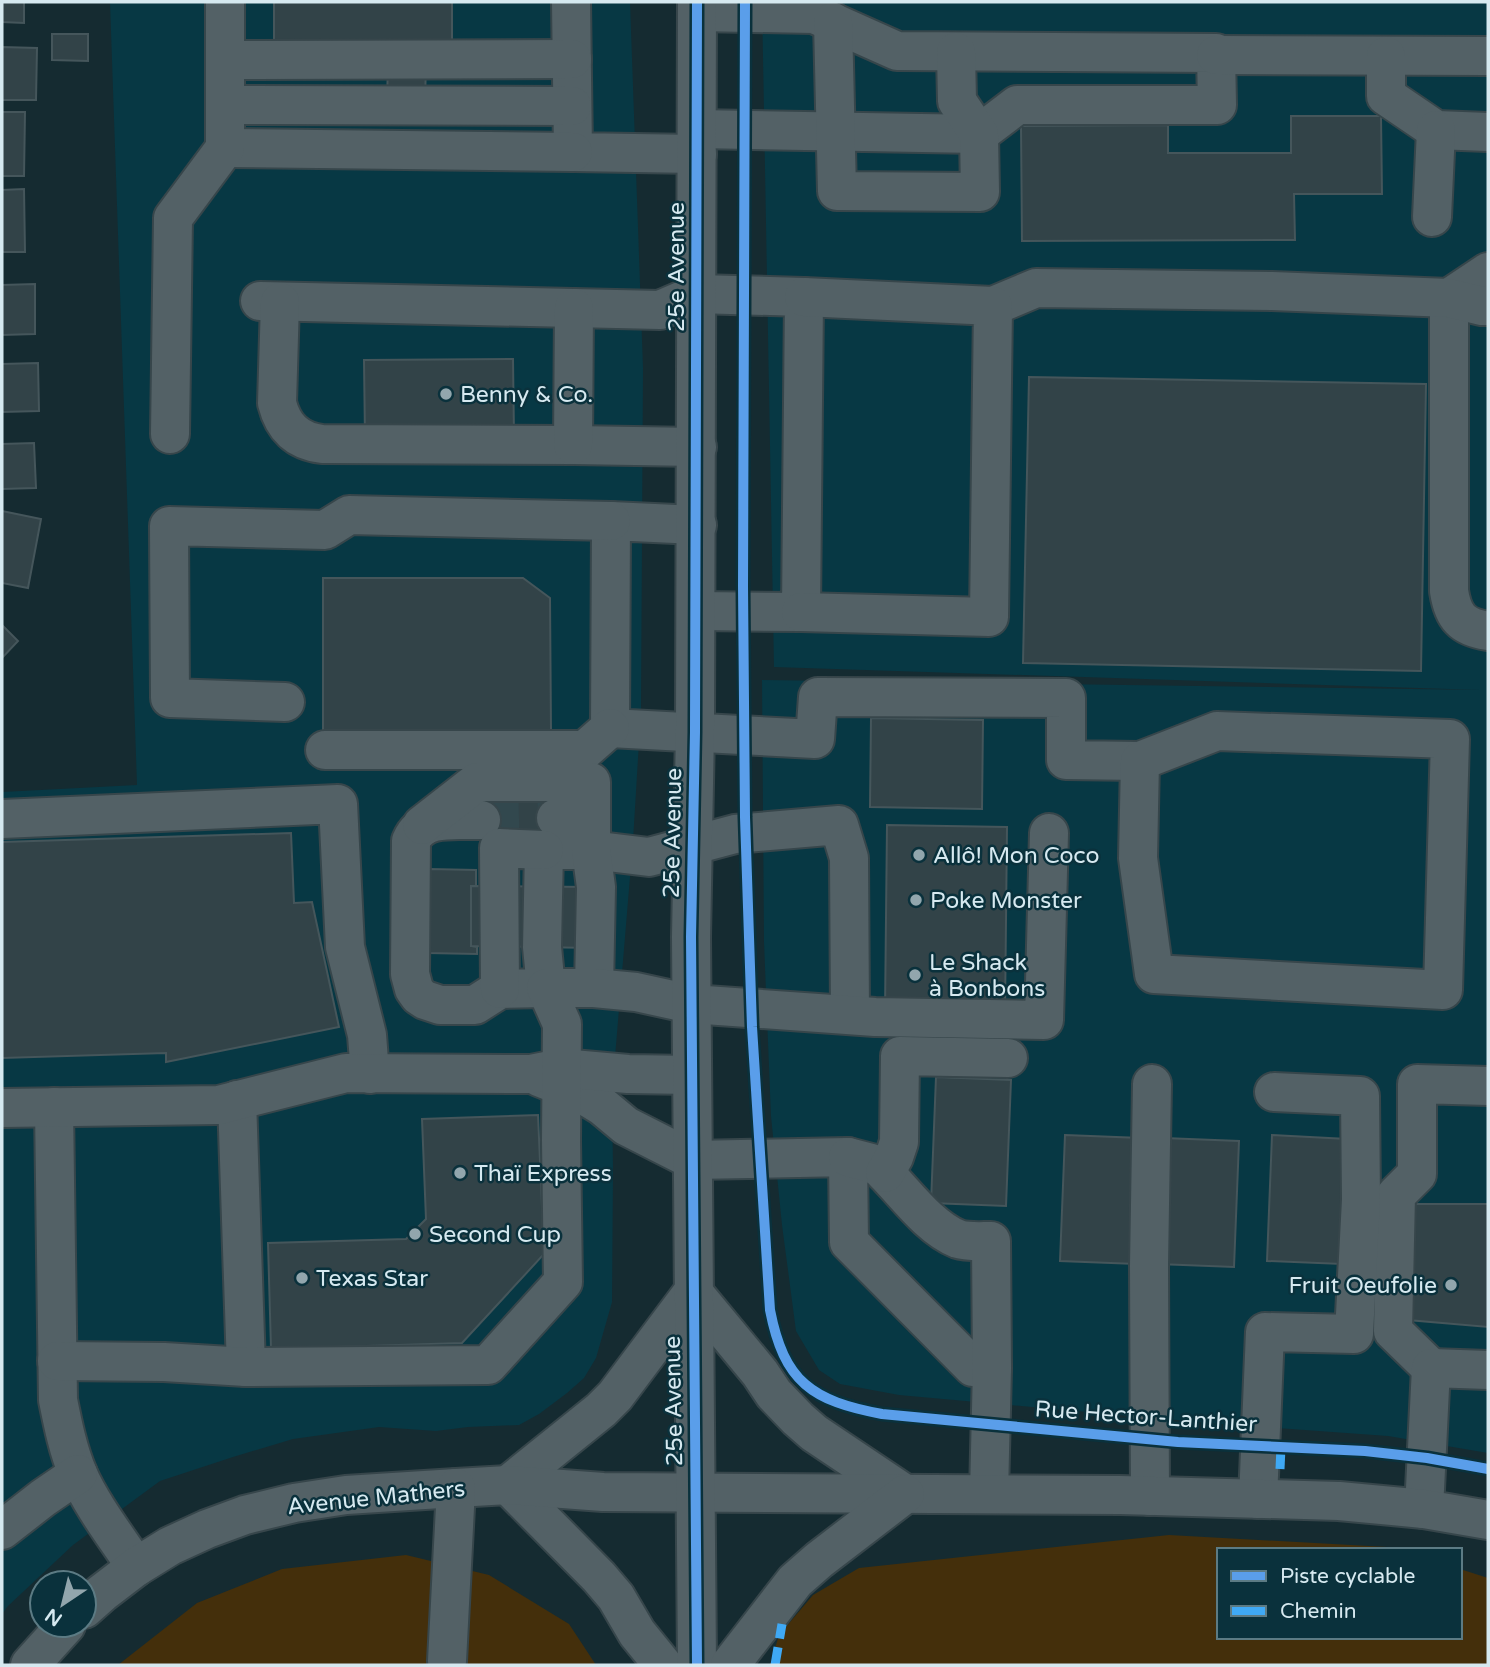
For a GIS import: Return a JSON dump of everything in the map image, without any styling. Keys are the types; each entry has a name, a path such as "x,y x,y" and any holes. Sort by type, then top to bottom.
{"street":[{"path":"170,434 173,218 225,148 225,2"},
{"path":"571,2 573,152"},
{"path":"697,7 814,14 897,51 1488,56"},
{"name":"25e Avenue","path":"697,7 697,525 691,1004 697,1665"},
{"path":"833,22 837,191 980,192 979,134 957,101 957,52"},
{"path":"225,148 573,152 835,131 979,134 1017,105 1217,105 1216,55"},
{"path":"1386,56 1386,96 1436,130 1488,132"},
{"path":"225,60 572,59"},
{"path":"225,105 572,106"},
{"path":"1432,217 1436,130"},
{"path":"1450,298 1488,272"},
{"path":"697,447 309,442 286,425 280,417 270,301 660,310 697,294 993,306 1036,288 1272,291 1450,298 1488,306"},
{"path":"801,612 804,297"},
{"path":"1450,298 1449,591 1451,607 1457,618 1466,625 1488,631"},
{"path":"696,611 989,617 993,306"},
{"path":"573,445 574,308"},
{"path":"285,702 170,698 169,526 325,530 349,515 697,525"},
{"path":"610,728 611,521"},
{"path":"325,750 584,750 610,728 815,739 818,697 1066,698 1066,760 1140,761 1217,731 1450,739 1443,990 1154,974 1138,858 1140,761"},
{"path":"57,1361 164,1362 246,1367 488,1364 564,1282 551,1076 562,1024 546,988 542,947 570,834 591,782 477,782 422,825 413,835 410,848 410,974 414,989 432,1003 475,1005 500,989 546,988 594,988 636,992 691,1004 876,1017 1044,1020 1049,833"},
{"path":"2,818 338,804 345,947 367,1035 370,1074"},
{"path":"422,825 435,821 481,820"},
{"path":"500,989 499,848 570,834 649,857 735,834 839,825 849,858 850,1015"},
{"path":"570,834 596,887 594,988"},
{"path":"885,1173 899,1142 900,1056 1008,1058"},
{"path":"2,1108 219,1105 346,1073 692,1075"},
{"path":"551,1076 610,1112 626,1126 693,1160 848,1157 871,1163 885,1173 931,1221 948,1234 960,1240 991,1241 989,1494"},
{"path":"1150,1496 1149,1265 1152,1084"},
{"path":"1488,1086 1417,1084 1417,1174 1396,1195 1393,1331 1431,1368 1488,1370"},
{"path":"1258,1499 1265,1332 1354,1334 1361,1200 1360,1096 1274,1092"},
{"path":"237,1100 246,1367"},
{"path":"54,1107 58,1400 66,1439 78,1474 136,1567"},
{"path":"848,1157 849,1242 973,1367 992,1368"},
{"path":"663,1665 637,1633 599,1577 508,1485 615,1396 693,1292 774,1394 798,1419 814,1433 905,1494"},
{"path":"1424,1509 1431,1368"},
{"path":"2,1530 78,1474"},
{"name":"Avenue Mathers","path":"98,1597 136,1567 170,1546 245,1515 294,1503 346,1495 508,1485 603,1492 695,1492"},
{"path":"447,1661 456,1488"},
{"path":"695,1492 1150,1496 1339,1501 1424,1509 1488,1520"},
{"path":"730,1665 795,1581 905,1494"},
{"path":"30,1665 53,1639"}],"shaded area":[{"path":"110,2 630,2 643,368 641,709 612,1093 612,1302 596,1358 584,1378 567,1393 519,1425 436,1431 379,1427 293,1439 160,1481 73,1545 47,1569 28,1569 28,1587 2,1614 2,792 137,785"},
{"path":"762,2 1488,2 1488,1453 1388,1436 899,1395 840,1384 819,1370 796,1331 771,1116 764,942 762,680 1481,690 774,667"},
{"path":"1169,1535 1387,1547 1391,1548 1217,1548 1217,1639 1462,1639 1462,1570 1488,1578 1488,1665 770,1665 779,1635 813,1595 859,1568"},
{"path":"406,1555 489,1575 569,1624 596,1665 118,1665 197,1603 282,1569"}],"building":[{"path":"2,2 24,2 24,23 2,22"},
{"path":"274,2 452,2 452,45 274,48"},
{"path":"52,34 88,34 88,61 52,60"},
{"path":"2,47 37,48 36,100 2,100"},
{"path":"388,59 426,59 425,106 387,105"},
{"path":"2,112 25,112 24,176 2,176"},
{"path":"1291,116 1381,116 1382,194 1294,194 1295,240 1022,241 1021,126 1168,125 1168,153 1291,153"},
{"path":"24,189 25,252 2,252 2,190"},
{"path":"35,284 35,334 2,335 2,285"},
{"path":"513,359 514,436 365,438 364,360"},
{"path":"38,363 39,411 2,412 2,364"},
{"path":"1029,377 1426,384 1421,671 1023,663"},
{"path":"34,443 36,488 2,489 2,444"},
{"path":"2,511 41,519 28,588 2,583"},
{"path":"323,578 523,578 550,598 551,732 323,732"},
{"path":"2,625 18,641 2,658"},
{"path":"871,718 983,720 982,809 870,807"},
{"path":"555,791 556,833 481,834 480,793"},
{"path":"887,825 1007,827 1005,1014 885,1012"},
{"path":"291,833 294,903 312,902 339,1027 166,1062 166,1053 2,1058 2,842"},
{"path":"429,869 476,870 476,886 471,886 471,946 477,947 477,954 428,953"},
{"path":"471,886 592,887 592,948 471,946"},
{"path":"936,1077 1011,1080 1006,1206 931,1203"},
{"path":"538,1115 544,1254 462,1343 271,1349 268,1243 406,1239 426,1219 422,1119"},
{"path":"1065,1135 1141,1138 1136,1264 1060,1261"},
{"path":"1272,1135 1347,1139 1342,1264 1267,1261"},
{"path":"1164,1138 1239,1141 1234,1267 1158,1264"},
{"path":"1412,1204 1488,1204 1488,1327 1408,1320"}],"tunnel":[{"path":"481,820 556,818"}],"marked path":[{"path":"1280,1469 1281,1447"},
{"path":"775,1665 782,1624"}],"cycle path":[{"path":"697,2 695,732 691,937 697,1665"},
{"name":"Rue Hector-Lanthier","path":"745,2 745,817 752,1027 770,1310 784,1355 793,1371 819,1394 858,1409 882,1414 1178,1442 1365,1451 1488,1469"}],"place":[{"name":"Benny & Co.","path":"446,394"},
{"name":"Allô! Mon Coco","path":"919,855"},
{"name":"Poke Monster","path":"916,900"},
{"name":"Le Shack à Bonbons","path":"915,975"},
{"name":"Thaï Express","path":"460,1173"},
{"name":"Second Cup","path":"415,1234"},
{"name":"Texas Star","path":"302,1278"},
{"name":"Fruit Oeufolie","path":"1451,1285"}]}
